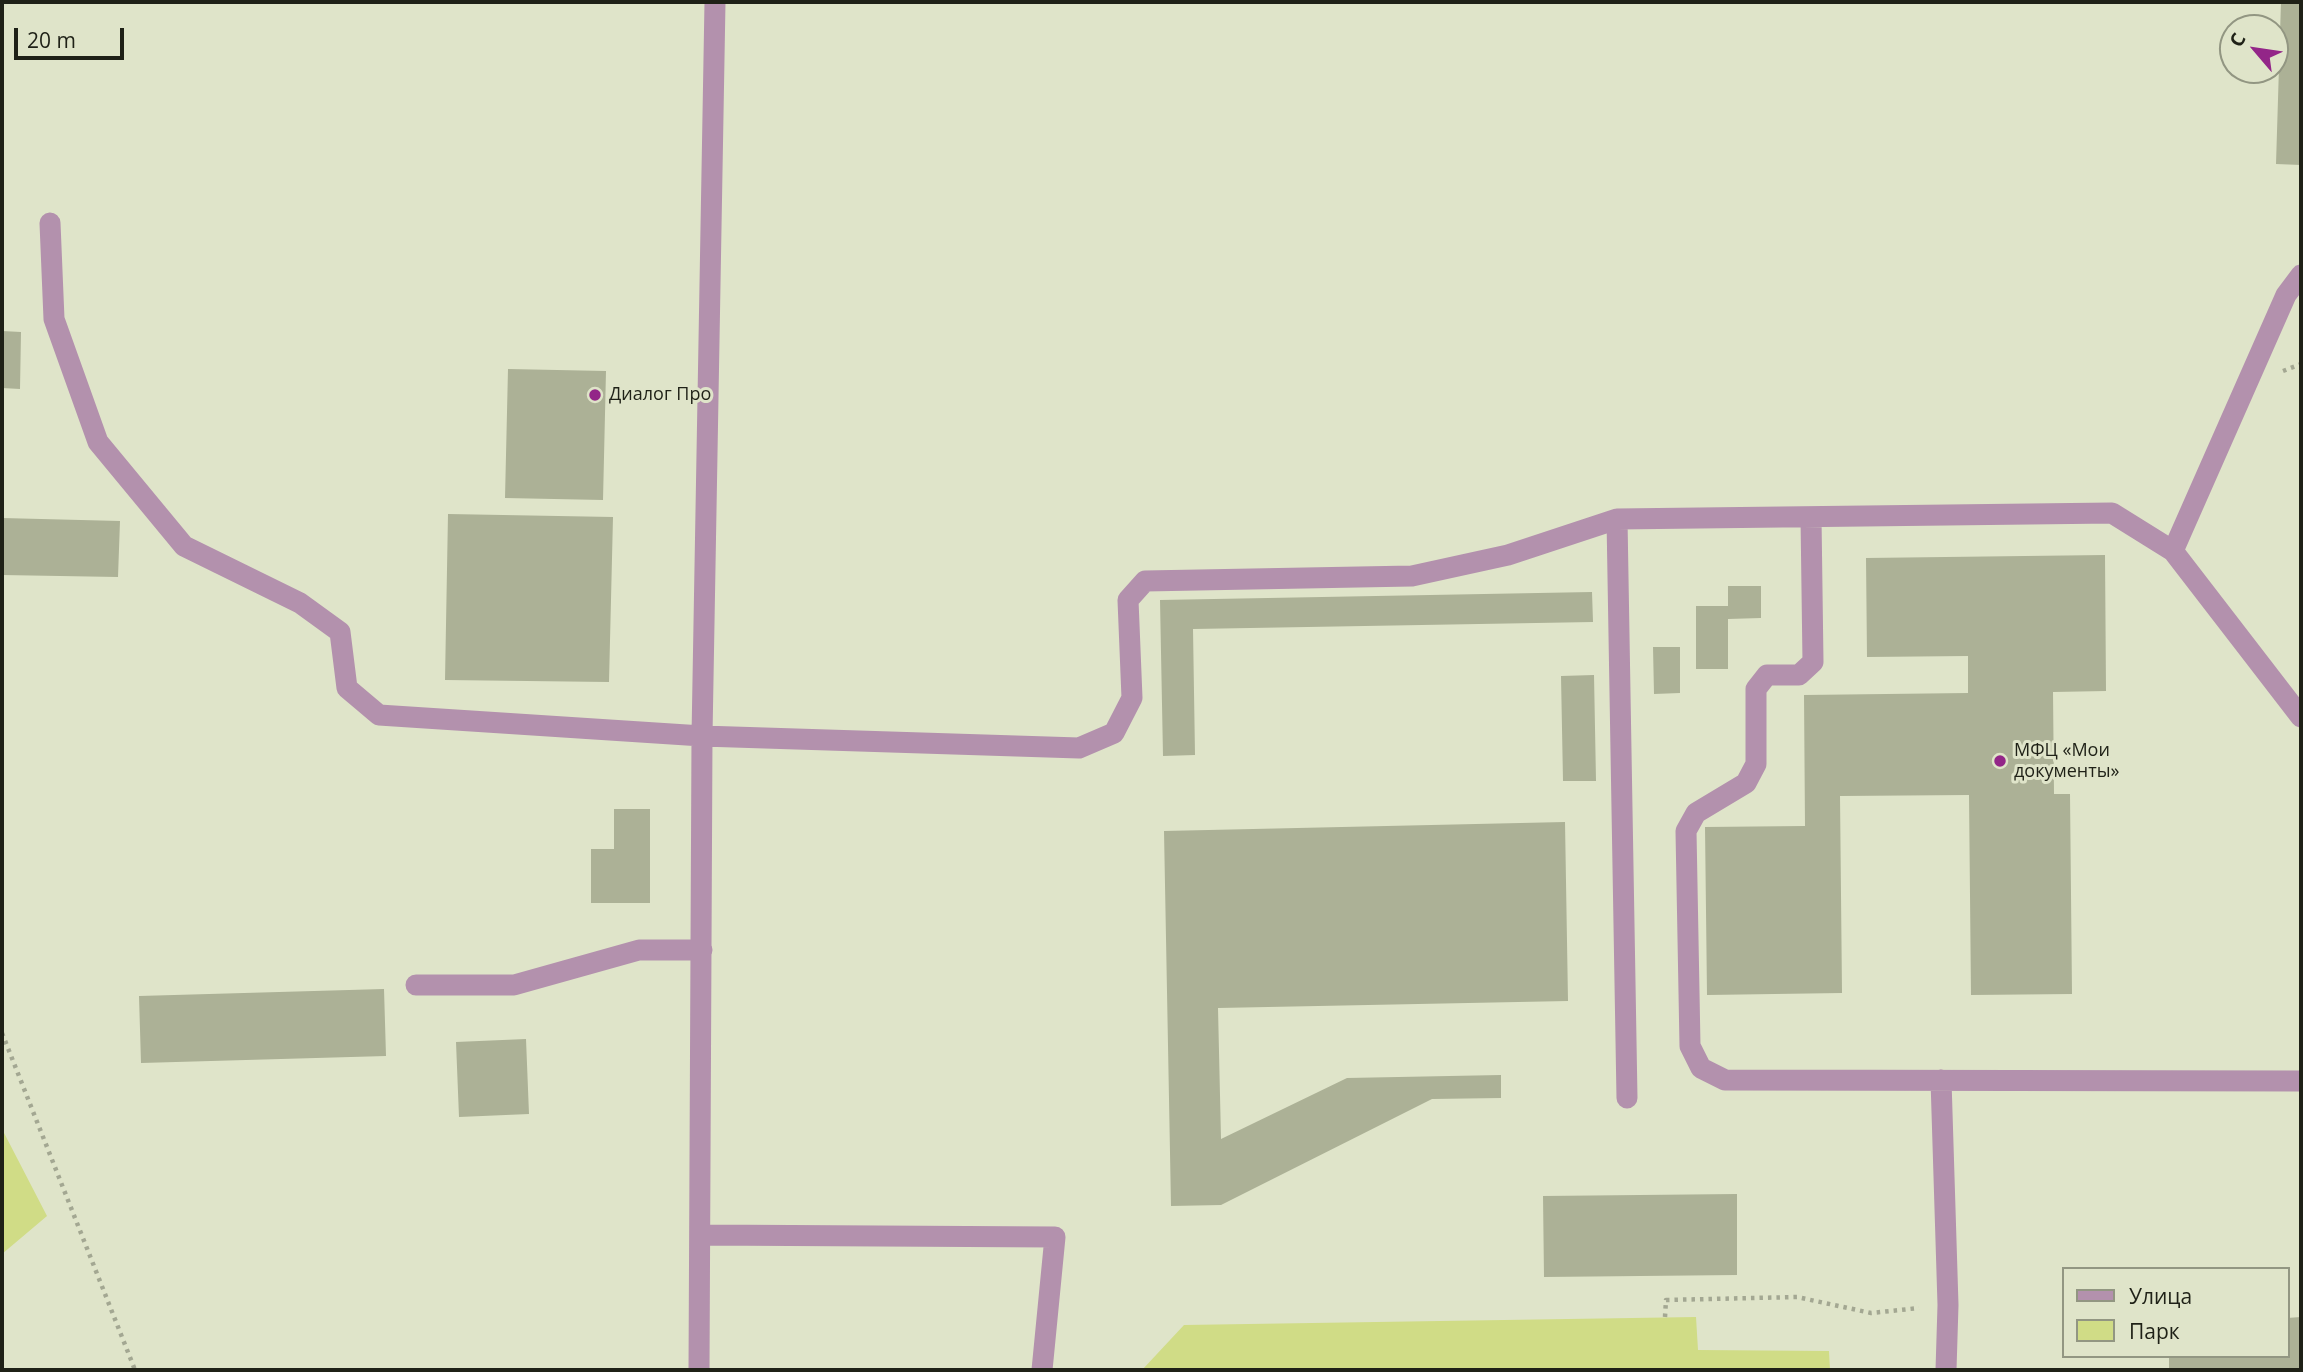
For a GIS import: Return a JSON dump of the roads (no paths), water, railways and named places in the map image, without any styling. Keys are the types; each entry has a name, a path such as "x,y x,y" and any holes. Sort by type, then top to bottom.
{"street":[{"path":"699,1370 702,1235 702,736 715,2"},
{"path":"50,223 54,318 98,442 184,547 300,603 340,632 347,688 379,715 702,736 1079,748 1114,733 1132,698 1128,600 1145,581 1412,576 1508,555 1617,519 2112,513 2173,551 2299,710"},
{"path":"2173,551 2286,295 2301,275"},
{"path":"1811,517 1813,662 1799,676 1767,676 1756,689 1756,764 1746,783 1696,813 1686,831 1690,1045 1701,1068 1725,1080 2301,1081"},
{"path":"1617,519 1627,1098"},
{"path":"416,985 514,985 639,950 702,950"},
{"path":"1941,1080 1948,1305 1946,1370"},
{"path":"702,1235 1055,1237 1042,1370"}],"place":[{"name":"Диалог Про","path":"595,395"},
{"name":"МФЦ «Мои документы»","path":"2000,761"}]}
